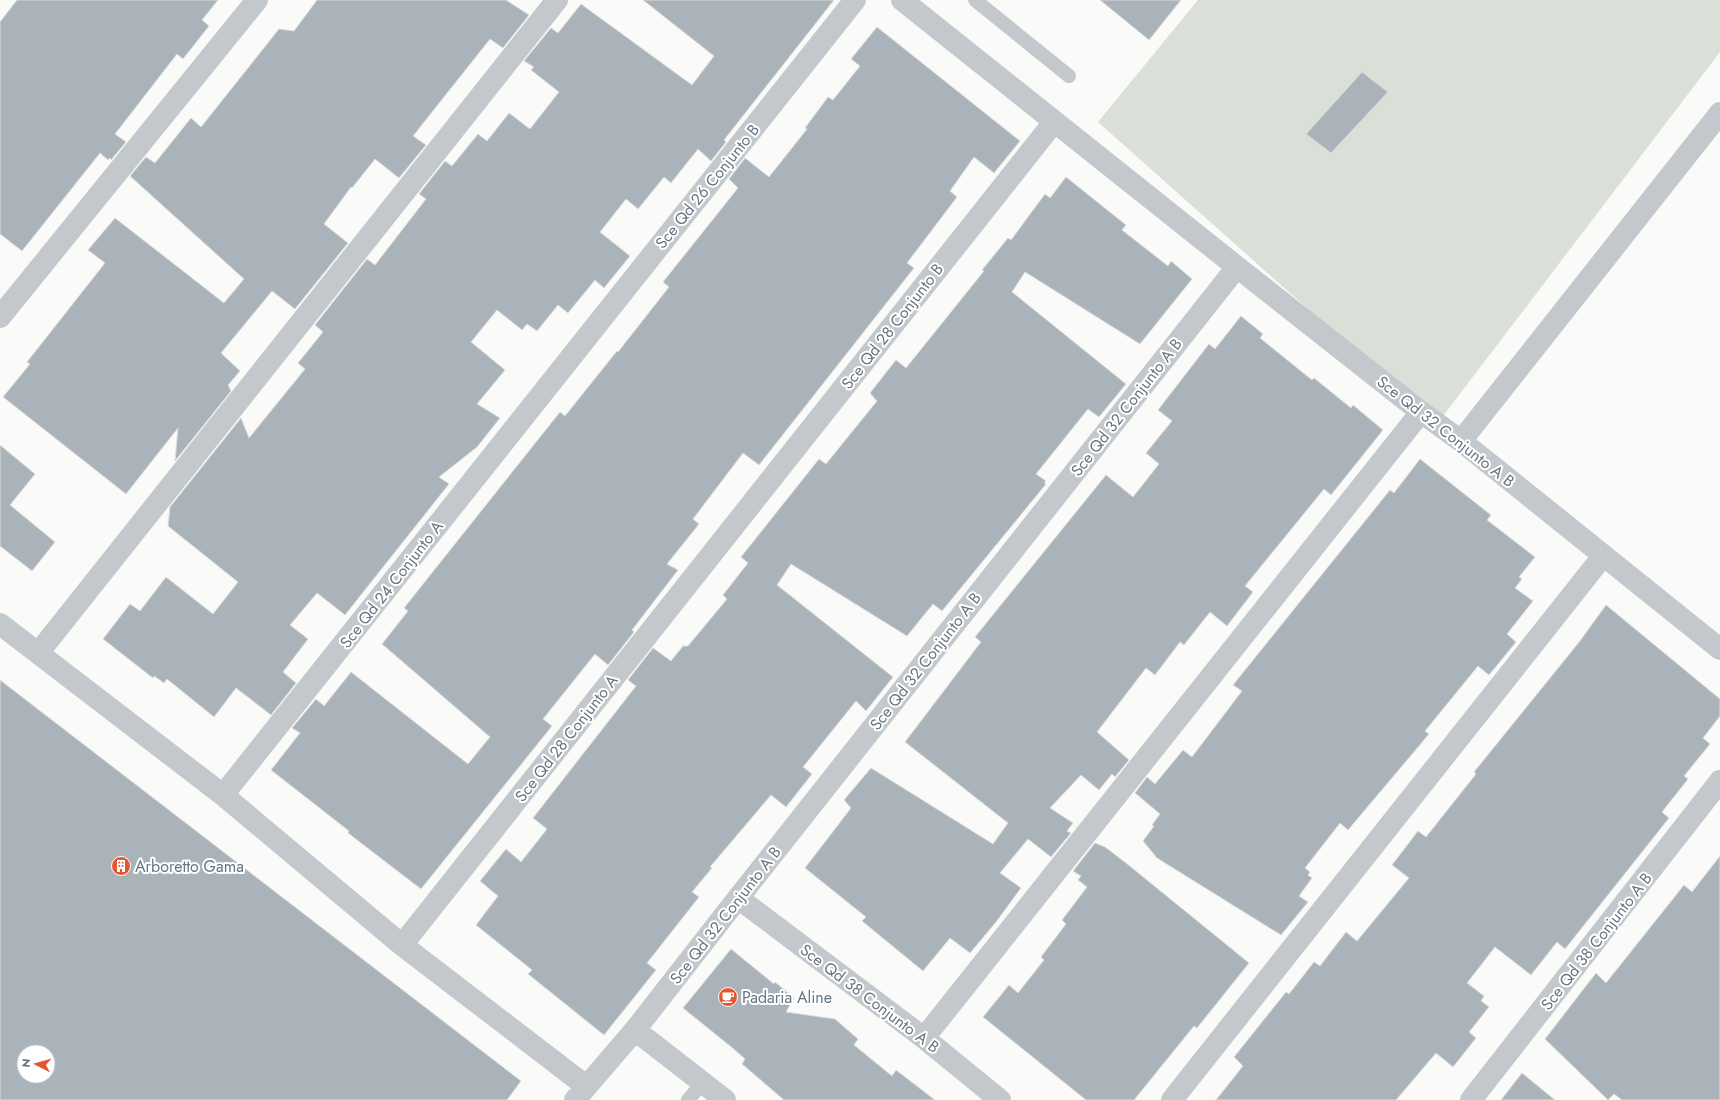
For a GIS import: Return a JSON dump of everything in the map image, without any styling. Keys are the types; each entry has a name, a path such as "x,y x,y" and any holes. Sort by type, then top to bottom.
{"street":[{"path":"2,310 257,0"},
{"path":"39,652 556,0"},
{"name":"Sce Qd 26 Conjunto B","path":"558,373 855,0"},
{"path":"902,0 1237,267"},
{"path":"1461,440 1720,113"},
{"name":"Sce Qd 28 Conjunto B","path":"730,530 1054,122"},
{"name":"Sce Qd 32 Conjunto A B","path":"580,1093 635,1030 1237,267 1421,412 1461,440 1720,649"},
{"name":"Sce Qd 24 Conjunto A","path":"223,795 558,373"},
{"path":"924,1038 1421,412"},
{"name":"Sce Qd 28 Conjunto A","path":"402,945 730,530"},
{"path":"1172,1100 1603,556"},
{"path":"0,624 39,652 223,795 580,1093"},
{"name":"Sce Qd 38 Conjunto A B","path":"1471,1100 1720,782"},
{"name":"Sce Qd 38 Conjunto A B","path":"738,898 924,1038 1000,1100"},
{"path":"635,1030 725,1100"}],"lane":[{"path":"975,0 1069,76"},
{"path":"688,1100 703,1082"}],"shaded area":[{"path":"1198,0 1720,0 1720,52 1437,424 1098,122"}],"building":[{"path":"17,0 218,0 202,20 209,26 183,59 177,54 115,134 126,142 111,160 110,158 108,160 100,153 22,251 0,234 0,22"},
{"path":"317,0 506,0 529,15 503,48 490,39 413,136 426,145 399,178 375,159 352,188 351,187 324,224 348,243 295,309 272,291 221,353 240,371 228,385 231,391 175,461 178,428 126,494 3,397 30,364 27,362 105,263 88,250 115,218 224,303 244,279 130,176 146,157 155,163 191,118 201,127 279,29 294,31"},
{"path":"643,0 834,0 724,140 726,142 711,161 698,149 671,183 664,177 638,209 626,199 600,232 630,256 604,288 595,280 568,313 558,305 537,331 527,324 522,330 497,310 471,342 505,370 477,404 500,418 477,447 439,477 449,484 345,615 317,593 290,625 308,639 283,672 296,683 271,715 236,688 214,717 167,679 164,683 154,676 153,678 103,639 130,604 140,611 166,577 213,614 238,582 168,526 170,507 241,418 249,438 305,369 298,363 323,332 315,325 367,259 375,265 426,199 419,194 445,161 452,166 478,134 487,141 509,113 530,129 559,92 531,70 534,67 524,61 551,28 558,33 581,4 692,85 714,56"},
{"path":"1100,0 1181,0 1149,40"},
{"path":"877,27 1020,141 994,173 974,157 950,191 957,197 907,263 914,268 759,465 743,453 693,519 699,524 667,564 678,570 632,630 634,632 608,665 595,654 543,719 552,726 421,889 348,833 349,831 271,770 300,733 292,728 316,699 324,706 351,672 468,764 490,737 382,644 408,611 404,608 560,412 565,416 669,287 663,282 738,188 729,179 745,158 769,177 807,129 805,128 828,97 833,100 860,66 851,59"},
{"path":"1362,72 1388,92 1331,153 1306,134"},
{"path":"1066,177 1126,225 1122,230 1168,266 1171,261 1192,279 1140,344 1025,272 1012,292 1126,384 1099,417 1088,409 1036,474 1046,481 1044,483 1046,484 942,611 933,604 907,636 791,564 777,585 893,677 866,711 856,701 803,767 812,774 786,807 771,795 710,867 712,868 692,892 699,897 647,963 656,970 604,1035 528,974 532,970 476,925 498,896 480,881 506,849 521,862 547,829 533,818 636,686 628,680 653,648 671,661 683,646 688,646 727,599 723,595 748,563 741,557 819,459 826,464 877,401 870,393 896,360 906,368 984,271 982,270 1008,238 1011,240 1045,194 1050,198"},
{"path":"1241,316 1263,334 1260,338 1312,380 1314,378 1351,408 1353,405 1383,430 1331,495 1324,489 1245,586 1253,592 1227,626 1210,612 1184,645 1180,642 1155,675 1146,668 1097,732 1129,760 1115,777 1112,774 1099,790 1081,775 1050,808 1073,823 1067,831 1071,833 1051,857 1028,839 1000,873 1021,888 996,922 970,953 950,938 923,971 862,921 866,917 805,868 851,808 844,800 871,768 993,844 1008,823 905,742 981,642 975,637 1106,475 1133,497 1159,464 1146,453 1172,421 1158,410 1209,344 1215,349"},
{"path":"0,445 35,474 10,505 55,542 32,571 0,546"},
{"path":"1420,459 1491,515 1487,520 1535,557 1519,577 1522,579 1515,588 1533,601 1507,634 1516,642 1489,675 1478,666 1425,731 1429,734 1348,830 1340,823 1305,868 1310,872 1308,875 1312,878 1299,896 1308,902 1281,935 1157,858 1143,841 1154,826 1152,825 1160,814 1135,793 1147,777 1155,784 1183,750 1192,757 1242,691 1233,685 1390,490 1394,493"},
{"path":"1606,605 1720,699 1720,716 1703,738 1710,744 1684,776 1688,779 1662,812 1669,818 1565,949 1557,942 1531,975 1495,947 1467,983 1484,996 1481,1001 1489,1007 1469,1032 1476,1038 1453,1067 1436,1053 1396,1100 1216,1100 1243,1066 1234,1057 1286,992 1289,994 1314,962 1320,966 1346,932 1357,941 1409,878 1392,865 1418,831 1426,837 1476,774 1474,772 1580,641"},
{"name":"Arboretto Gama","path":"0,680 521,1081 507,1100 0,1100"},
{"path":"1095,843 1105,847 1126,863 1249,963 1197,1028 1194,1026 1134,1100 1086,1100 983,1017 1009,985 1018,993 1044,960 1041,957 1066,924 1062,920 1087,887 1078,880 1081,876 1073,871"},
{"path":"1720,856 1720,1100 1622,1100 1614,1094 1608,1100 1545,1039 1596,973 1606,983 1684,885 1692,892"},
{"path":"731,949 774,984 775,982 794,998 786,1012 835,1019 858,1039 854,1045 892,1076 896,1070 935,1100 784,1100 742,1064 745,1059 683,1008"},
{"path":"1522,1073 1555,1100 1501,1100"}],"place":[{"name":"Arboretto Gama","path":"121,866"},
{"name":"Padaria Aline","path":"728,997"}]}
